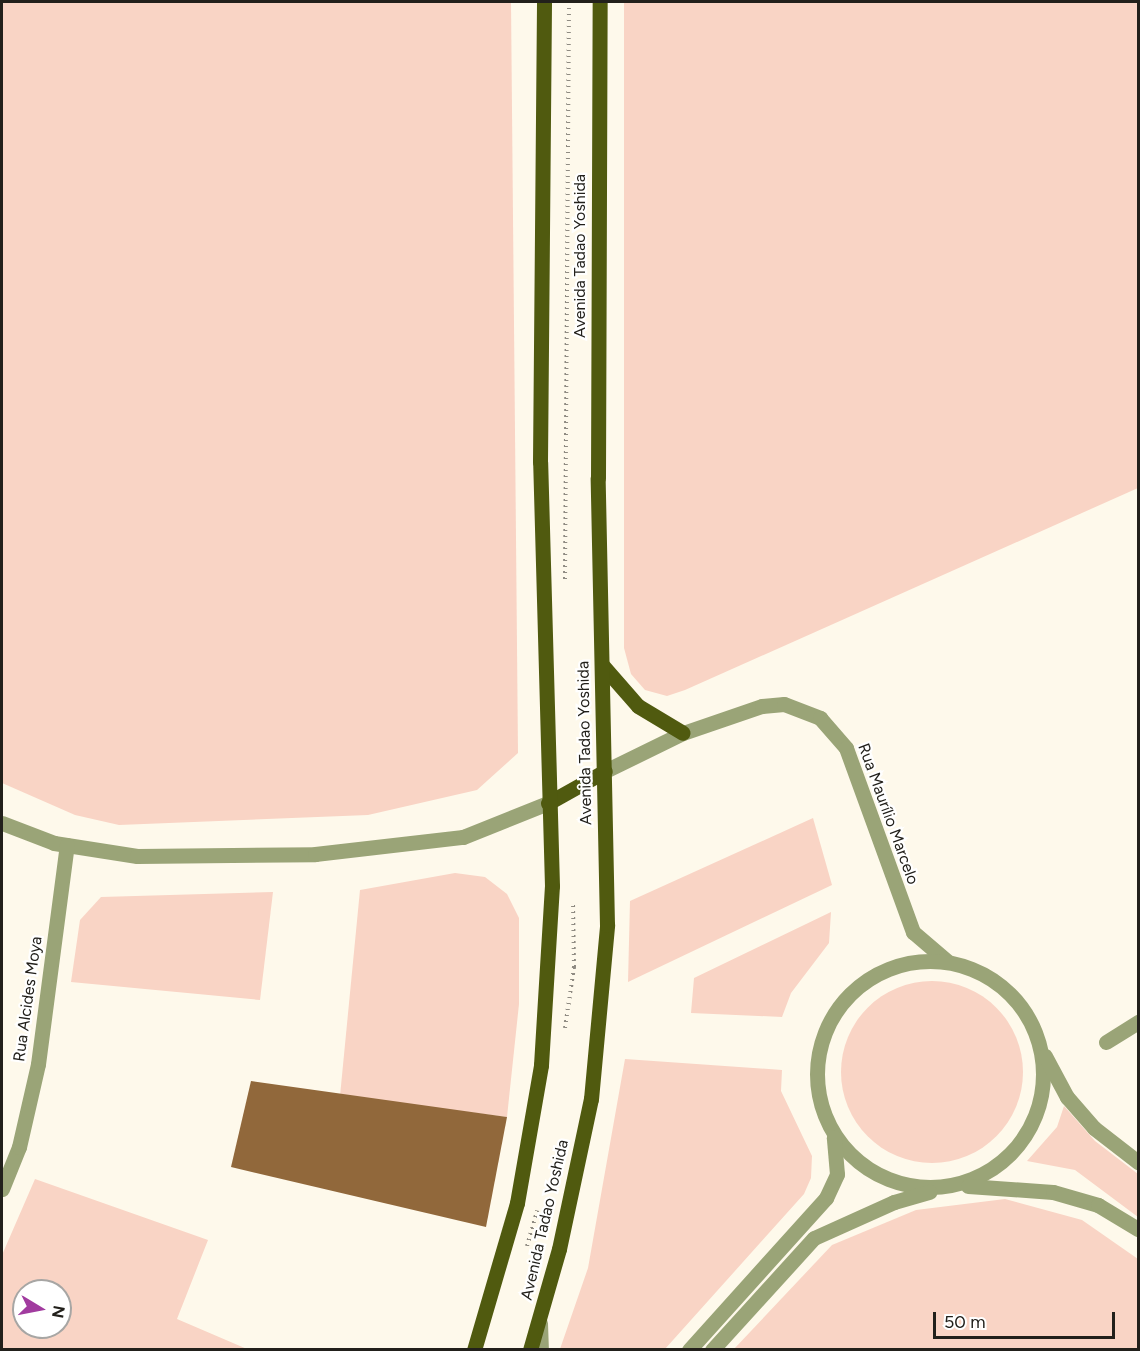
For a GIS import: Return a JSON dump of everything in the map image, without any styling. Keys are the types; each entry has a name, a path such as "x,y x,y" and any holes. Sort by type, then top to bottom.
{"main road":[{"name":"Avenida Tadao Yoshida","path":"474,1350 517,1203 541,1065 552,886 540,462 544,2"},
{"name":"Avenida Tadao Yoshida","path":"530,1350 591,1099 607,925 601,664 598,127 600,2"},
{"path":"601,664 615,686 638,706 684,734"},
{"path":"548,803 605,771"}],"street":[{"name":"Rua Maurílio Marcelo","path":"605,771 684,734 762,706 784,704 820,718 846,748 913,932 950,962 1006,989 1039,1042 1043,1085 1031,1127 987,1173 894,1202 814,1238 712,1350"},
{"path":"2,823 67,845 137,856 315,854 463,837 548,803"},
{"name":"Rua Alcides Moya","path":"2,1189 18,1147 38,1064 67,845"},
{"name":"Rua Maurílio Marcelo","path":"689,1350 826,1198 837,1174 834,1134 819,1093 817,1072 826,1029 837,1011 867,980 886,970 950,962"},
{"path":"1106,1042 1138,1022"},
{"path":"1039,1042 1067,1097 1094,1128 1138,1162"},
{"name":"Rua Maurílio Marcelo","path":"834,1134 855,1159 882,1178 903,1185 947,1187"},
{"path":"947,1187 996,1184 1053,1192 1098,1205 1138,1229"},
{"path":"540,1315 541,1350"}],"path":[{"path":"565,586 569,2"}],"shaded area":[{"path":"2,2 511,2 518,753 477,790 368,815 119,825 75,815 2,783"},
{"path":"624,2 1138,2 1138,488 685,690 667,696 645,690 631,674 624,648"},
{"path":"813,818 832,885 628,982 630,901"},
{"path":"455,873 485,877 507,894 519,918 519,1004 507,1117 340,1096 360,890"},
{"path":"273,892 260,1000 71,982 80,920 101,897"},
{"path":"831,912 829,943 791,993 782,1017 691,1013 694,978"},
{"path":"932,981 967,988 983,996 996,1008 1008,1021 1016,1037 1023,1072 1016,1107 1008,1123 996,1136 983,1148 967,1156 932,1163 897,1156 881,1148 868,1136 856,1123 848,1107 841,1072 848,1037 856,1021 868,1008 881,996 897,988"},
{"path":"625,1059 782,1070 781,1091 812,1156 811,1178 804,1194 665,1349 560,1349 588,1268"},
{"path":"1064,1106 1095,1141 1138,1174 1138,1217 1075,1170 1027,1161 1057,1127"},
{"path":"35,1179 208,1240 177,1319 247,1349 2,1349 2,1255"},
{"path":"1005,1199 1082,1220 1138,1259 1138,1349 734,1349 832,1245 916,1210"}],"building":[{"path":"251,1081 507,1117 486,1227 231,1167"}]}
